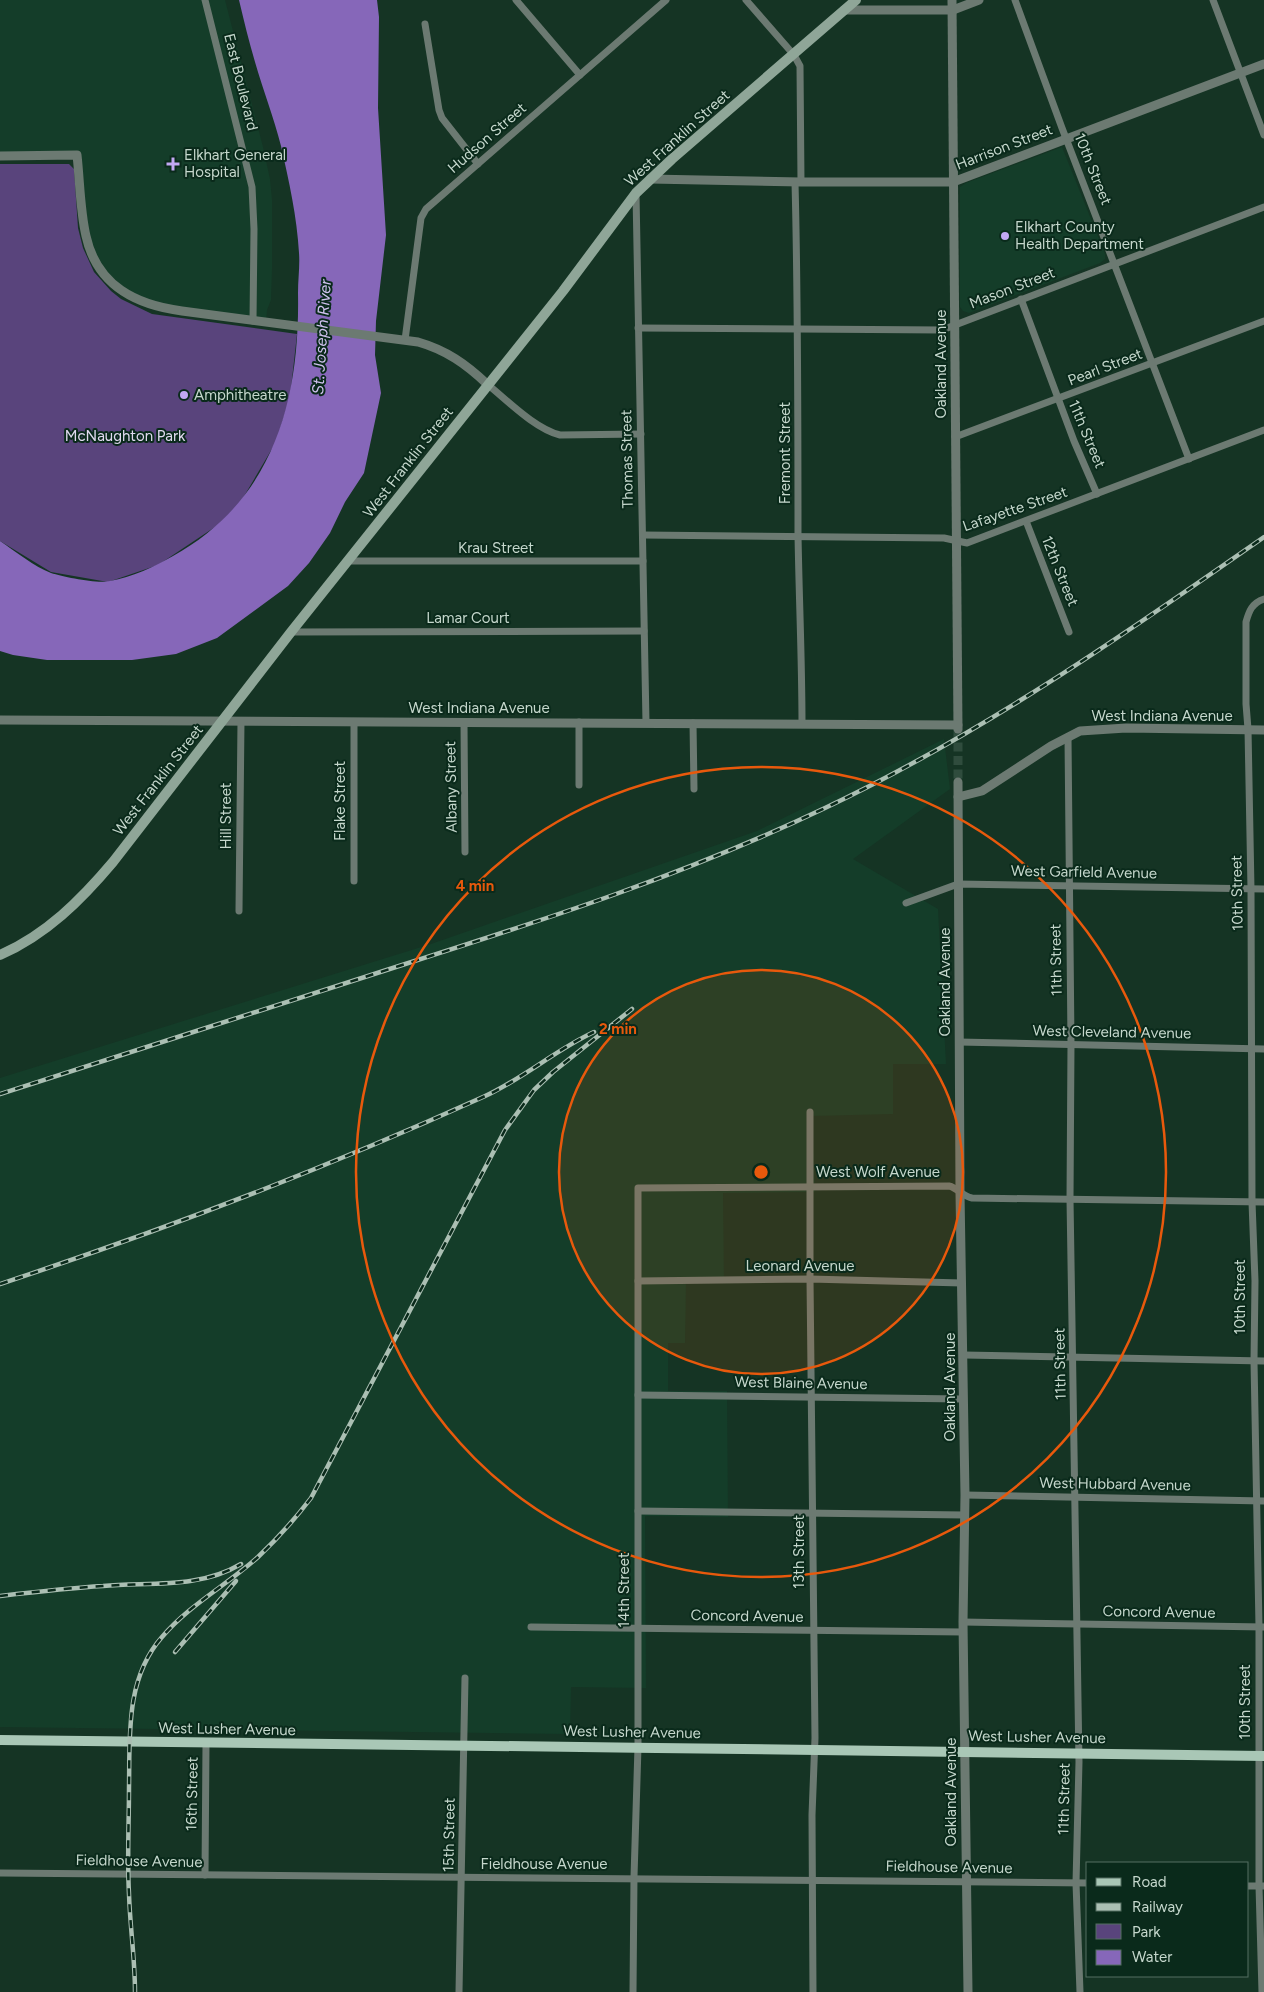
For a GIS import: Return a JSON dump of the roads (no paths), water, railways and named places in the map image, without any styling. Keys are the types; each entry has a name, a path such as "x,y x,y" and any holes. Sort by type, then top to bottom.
{"main road":[{"name":"West Franklin Street","path":"0,955 46,928 71,908 92,887 223,722 291,632 563,291 636,193 856,0"},
{"name":"West Lusher Avenue","path":"0,1740 206,1744 1078,1752 1261,1756"}],"street":[{"name":"East Boulevard","path":"205,0 252,187 254,229 252,321"},
{"path":"516,0 580,74"},
{"name":"Hudson Street","path":"405,340 421,218 426,209 666,0"},
{"name":"Fremont Street","path":"746,0 794,55 800,66 798,182 798,536 802,631 802,724"},
{"name":"Oakland Avenue","path":"952,0 958,727"},
{"path":"844,10 953,10 980,0"},
{"name":"10th Street","path":"1015,0 1189,459"},
{"path":"1213,0 1264,135"},
{"path":"425,24 439,110 442,118 478,164"},
{"name":"Harrison Street","path":"650,179 798,182 953,182 1264,64"},
{"path":"0,156 77,156 83,223 97,264 107,278 128,295 144,303 164,309 405,340 445,352 465,364 487,384 552,433 560,435 641,434"},
{"name":"Thomas Street","path":"636,193 646,723"},
{"name":"Mason Street","path":"638,328 942,330 1264,207"},
{"name":"11th Street","path":"1021,299 1058,399 1097,494"},
{"name":"Pearl Street","path":"955,437 1264,321"},
{"name":"Lafayette Street","path":"643,535 944,538 961,542 972,542 1264,430"},
{"name":"12th Street","path":"1026,522 1070,632"},
{"name":"Krau Street","path":"349,561 643,560"},
{"name":"10th Street","path":"1262,1992 1262,1627 1260,1501 1254,1361 1252,889 1246,704 1246,632 1248,612 1253,604 1264,600"},
{"name":"Lamar Court","path":"291,632 644,631"},
{"name":"West Indiana Avenue","path":"0,720 579,722 958,727"},
{"name":"Hill Street","path":"239,910 241,721"},
{"name":"Flake Street","path":"354,722 354,881"},
{"name":"Albany Street","path":"464,722 465,852"},
{"path":"579,722 580,785"},
{"path":"693,723 694,789"},
{"name":"West Indiana Avenue","path":"958,797 982,791 1068,736 1080,731 1097,729 1264,730"},
{"name":"11th Street","path":"1068,736 1071,1044 1070,1199 1074,1358 1078,1752 1076,1883 1080,1992"},
{"name":"Oakland Avenue","path":"958,782 960,1193 966,1495 963,1622 968,1992"},
{"name":"West Garfield Avenue","path":"906,903 958,884 1264,889"},
{"name":"West Cleveland Avenue","path":"959,1042 1264,1049"},
{"name":"13th Street","path":"810,1112 815,1738 812,1880 813,1992"},
{"name":"West Wolf Avenue","path":"638,1188 949,1186 972,1198 1264,1202"},
{"name":"14th Street","path":"633,1992 638,1747 638,1188"},
{"name":"Leonard Avenue","path":"638,1281 810,1279 962,1283"},
{"path":"964,1355 1264,1361"},
{"name":"West Blaine Avenue","path":"638,1395 963,1399"},
{"name":"West Hubbard Avenue","path":"966,1495 1260,1501"},
{"path":"638,1511 966,1515"},
{"name":"Concord Avenue","path":"963,1622 1262,1627"},
{"name":"Concord Avenue","path":"531,1627 964,1632"},
{"name":"15th Street","path":"459,1992 465,1678"},
{"name":"16th Street","path":"205,1875 206,1744"},
{"name":"Fieldhouse Avenue","path":"0,1873 634,1877 1086,1883"},
{"path":"1249,1886 1262,1886"}],"water":[{"name":"St. Joseph River","path":"239,0 377,0 379,17 378,108 386,235 376,321 375,355 381,393 364,473 345,502 330,533 309,563 288,586 217,638 176,654 132,660 47,660 0,651 0,541 38,567 57,575 80,580 104,582 135,574 173,556 207,533 235,506 257,476 274,444 286,408 294,371 297,333 298,240 281,146"}],"tunnel":[{"path":"958,729 958,782"}],"railway":[{"path":"0,1094 561,913 668,875 773,832 883,779 995,716 1104,647 1264,537"},
{"path":"135,1992 128,1868 129,1749 132,1709 136,1690 141,1671 150,1653 162,1637 184,1615 258,1557 286,1529 311,1498 505,1130 534,1090 553,1072 632,1009"},
{"path":"0,1284 183,1220 364,1149 498,1090 566,1047 594,1032"},
{"path":"0,1596 77,1588 191,1581 225,1572 241,1564"},
{"path":"175,1652 236,1581"}],"place":[{"name":"Elkhart General Hospital","path":"173,164"},
{"name":"Elkhart County Health Department","path":"1005,236"},
{"name":"Amphitheatre","path":"184,395"}],"park label":[{"name":"McNaughton Park","path":"125,436"}]}
